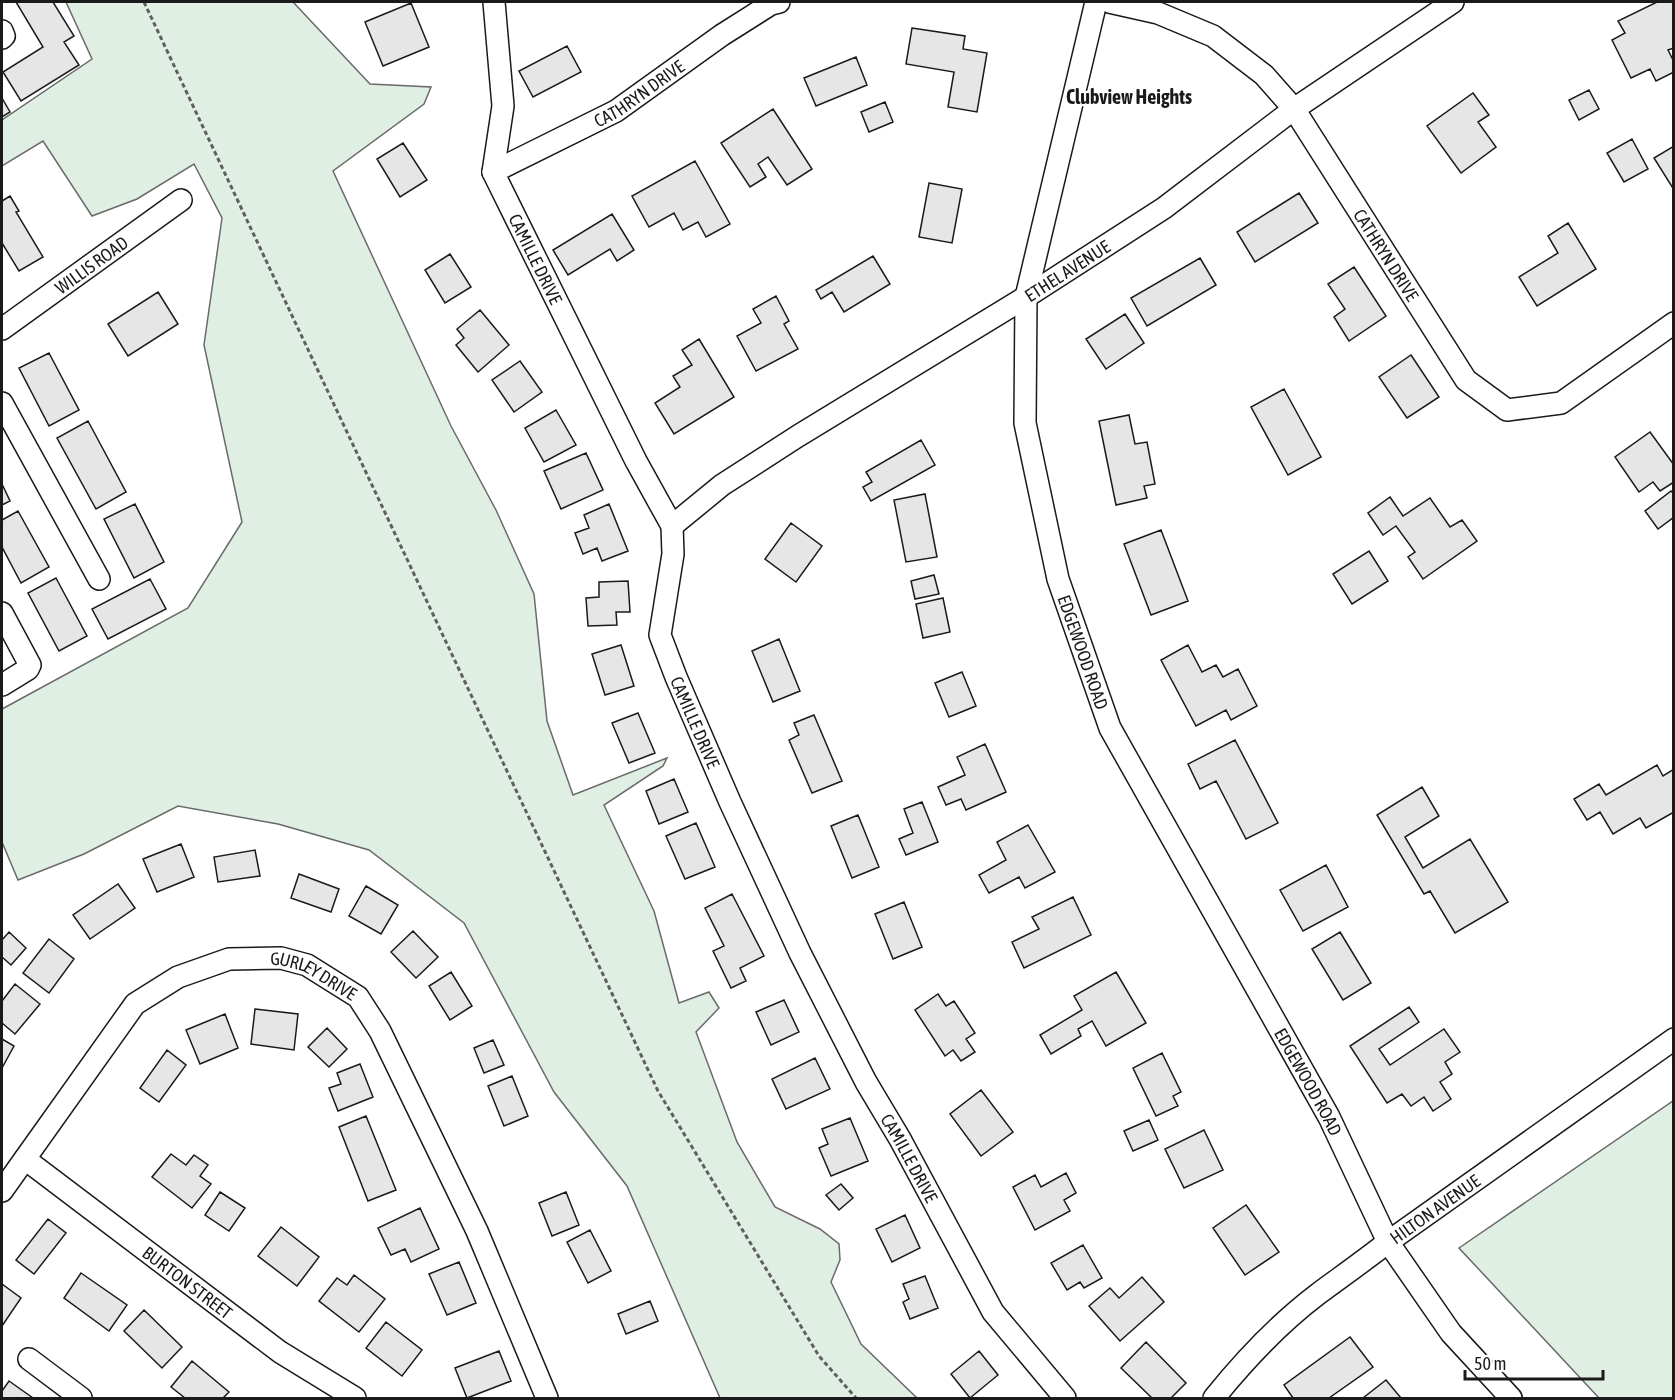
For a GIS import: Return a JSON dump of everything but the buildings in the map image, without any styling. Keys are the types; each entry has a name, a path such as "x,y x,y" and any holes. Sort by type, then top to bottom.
{"street":[{"path":"493,172 504,106 494,2"},
{"name":"CATHRYN DRIVE","path":"493,172 616,111 722,35 774,2"},
{"name":"EDGEWOOD ROAD","path":"1096,2 1026,297 1025,423 1058,579 1110,728 1329,1117 1388,1242 1452,1333 1511,1398"},
{"name":"CATHRYN DRIVE","path":"1109,2 1158,13 1213,36 1264,75 1294,109 1466,380 1507,410 1561,402 1674,323"},
{"name":"ETHEL AVENUE","path":"672,526 731,478 1026,297 1164,207 1294,109 1453,2"},
{"path":"2,31 4,36 2,38"},
{"name":"CAMILLE DRIVE","path":"493,172 636,461 672,526 673,554 660,635 730,802 800,953 840,1032 993,1312 1065,1398"},
{"name":"WILLIS ROAD","path":"2,329 181,200"},
{"path":"2,403 99,579"},
{"path":"2,613 30,665 28,669 2,685"},
{"name":"GURLEY DRIVE","path":"2,1191 135,1004 178,977 229,959 281,958 307,965 358,997 380,1031 477,1231 547,1398"},
{"name":"HILTON AVENUE","path":"1214,1398 1272,1336 1316,1295 1674,1039"},
{"name":"BURTON STREET","path":"25,1159 280,1352 348,1396 355,1398"},
{"path":"28,1359 58,1392 81,1398"}],"path":[{"path":"144,2 658,1091 819,1356 856,1398"}],"green space":[{"path":"66,2 293,2 370,84 431,87 424,104 333,171 451,426 496,510 534,594 547,721 573,795 667,758 663,766 604,805 654,911 679,1003 709,992 719,1008 696,1032 737,1142 775,1207 820,1229 839,1244 840,1260 831,1282 861,1344 917,1398 720,1398 627,1186 554,1092 464,923 369,850 278,824 178,806 84,854 18,880 2,842 2,709 188,608 242,522 204,345 222,218 194,164 137,199 92,216 43,141 2,166 2,120 92,59"},
{"path":"1673,1101 1673,1398 1599,1398 1459,1248"}],"district":[{"name":"Clubview Heights","path":"1129,96"}]}
